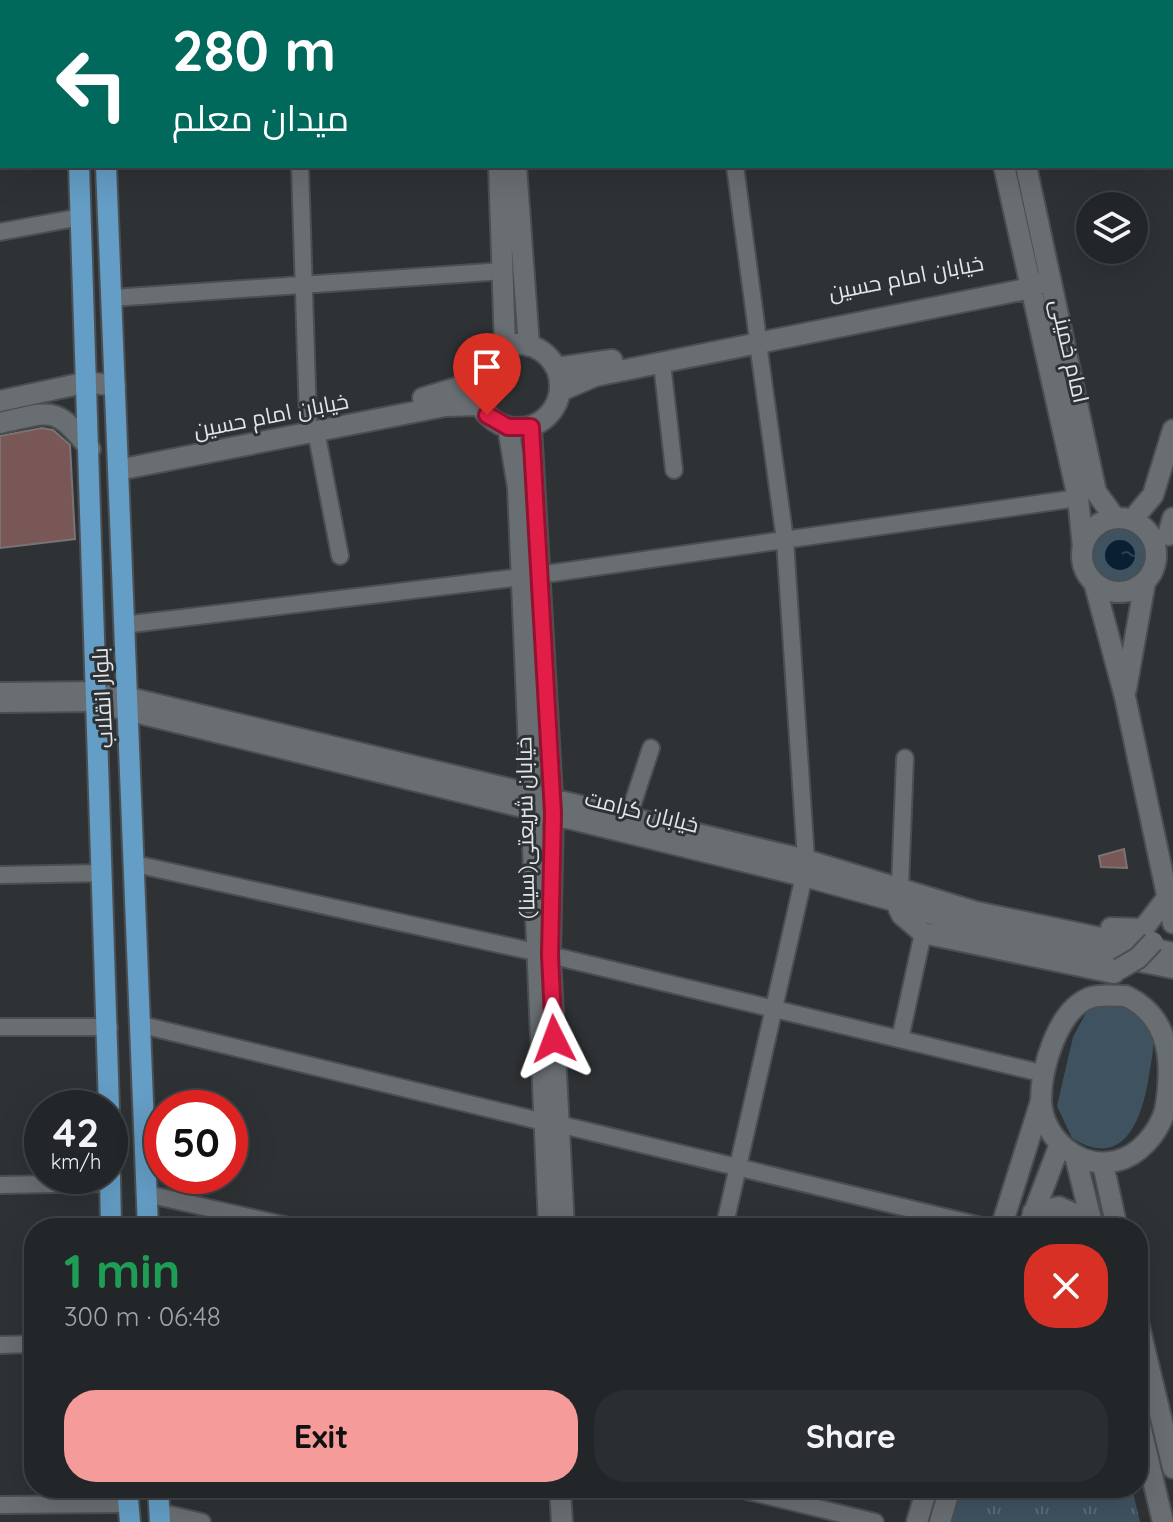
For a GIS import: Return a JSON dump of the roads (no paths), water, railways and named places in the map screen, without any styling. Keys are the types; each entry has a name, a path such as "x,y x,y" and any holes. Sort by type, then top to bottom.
{"main road":[{"name":"بلوار انقلاب","path":"79,168 109,1090"},
{"name":"بلوار انقلاب","path":"106,168 144,1093"},
{"path":"499,168 505,346"},
{"path":"516,168 529,346"},
{"name":"امام خمینی","path":"1004,168 1078,498 1083,547"},
{"name":"امام خمینی","path":"1026,168 1096,492 1124,519"},
{"name":"خیابان امام حسین","path":"556,368 593,365 758,337 1050,278"},
{"name":"خیابان امام حسین","path":"758,337 837,327 1030,282"},
{"path":"560,391 595,376 662,363 758,337"},
{"path":"505,346 529,346 540,350 556,368 560,391 551,413 531,427 508,427 487,415 480,405 476,382 485,360 505,346"},
{"path":"0,401 88,382 115,386"},
{"name":"خیابان امام حسین","path":"312,426 442,394 476,382"},
{"name":"خیابان امام حسین","path":"117,464 312,426 445,406 480,405"},
{"path":"0,423 48,413 58,415 90,449"},
{"name":"خیابان شریعتی(سینا)","path":"508,427 530,576 552,805 543,954"},
{"name":"خیابان شریعتی(سینا)","path":"531,427 530,802 543,954 551,1123 549,1218"},
{"path":"1173,430 1153,495 1124,519 1099,524 1083,547 1086,571 1094,582 1125,697 1173,923"},
{"path":"1124,519 1145,528 1154,541 1153,571 1145,582 1125,697"},
{"path":"1094,582 1119,592 1145,582"},
{"name":"خیابان کرامت","path":"98,696 530,802 628,818 976,912 1173,953"},
{"name":"خیابان کرامت","path":"552,805 805,868"},
{"path":"1117,971 923,933 902,915 898,893 1137,932 1148,925 1167,898"},
{"name":"خیابان کرامت","path":"898,893 970,927 1173,968"},
{"path":"1004,1218 1041,1101 1045,1074 1062,1026 1069,1015 1153,942 1164,924 1167,898"},
{"path":"1041,1101 1046,1120 1060,1144 1076,1159 1103,1164 1126,1159 1160,1126 1171,1080 1167,1016 1126,996 1089,998"},
{"name":"خیابان شریعتی(سینا)","path":"551,1123 563,1218"},
{"path":"1032,1218 1060,1144"},
{"path":"1076,1159 1090,1218"},
{"path":"1103,1164 1115,1218"},
{"path":"110,1194 111,1218"},
{"name":"بلوار انقلاب","path":"147,1194 148,1218"},
{"path":"1035,1218 1059,1207 1079,1218"},
{"path":"1148,1364 1173,1468"},
{"path":"1148,1459 1163,1522"},
{"path":"561,1498 562,1522"},
{"path":"574,1498 575,1522"},
{"path":"917,1522 924,1498"},
{"path":"940,1522 947,1498"}],"street":[{"path":"300,168 312,426 340,556"},
{"path":"726,1218 805,868 785,540 735,168"},
{"path":"0,232 81,217"},
{"path":"112,298 503,271"},
{"path":"662,363 674,470"},
{"path":"123,625 530,576 1078,498"},
{"path":"0,691 98,696"},
{"path":"0,704 98,696"},
{"path":"628,818 651,748"},
{"path":"898,893 905,758"},
{"path":"135,864 543,954 1045,1074"},
{"path":"0,875 103,873"},
{"path":"900,1039 923,933"},
{"path":"142,1025 947,1218"},
{"path":"0,1027 109,1027"},
{"path":"0,1185 24,1184"},
{"path":"147,1194 253,1218"},
{"path":"0,1345 24,1344"},
{"path":"776,1498 875,1522"},
{"path":"0,1505 129,1505"},
{"path":"159,1517 202,1522"}],"water":[{"path":"1120,540 1130,545 1135,555 1130,565 1120,570 1110,565 1105,555 1110,545"}]}
